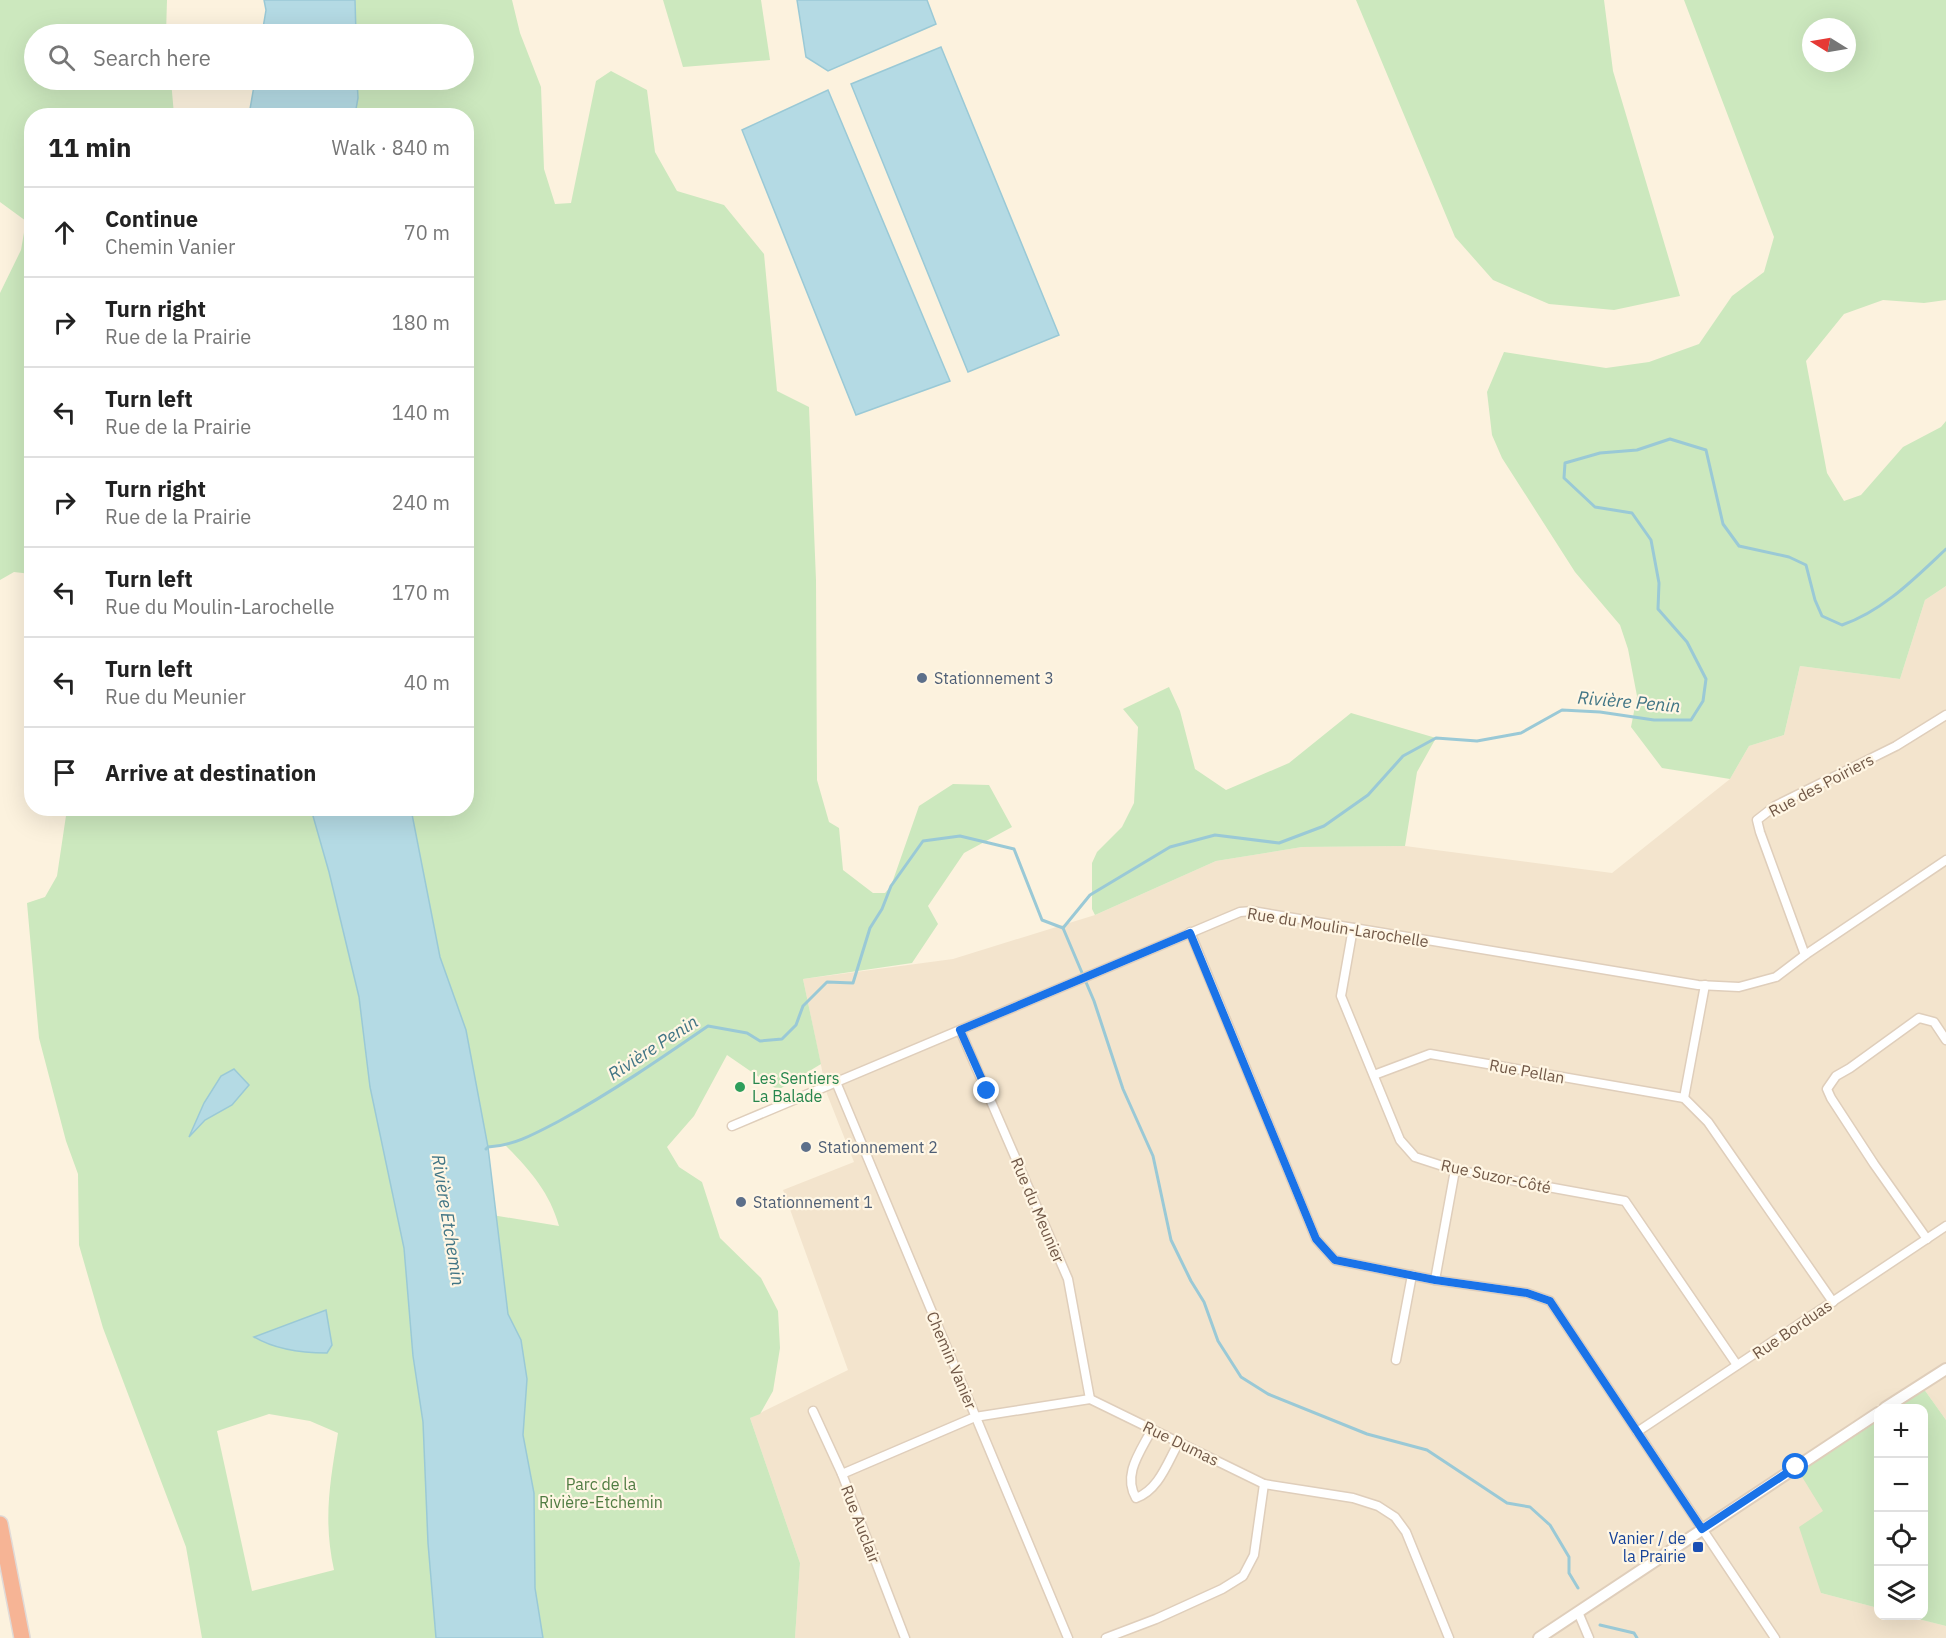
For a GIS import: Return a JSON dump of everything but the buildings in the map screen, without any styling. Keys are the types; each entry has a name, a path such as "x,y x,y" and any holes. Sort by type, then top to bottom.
{"highway":[{"path":"0,1524 22,1638"}],"street":[{"name":"Rue des Poiriers","path":"1805,955 1757,820 1775,806 1896,746 1946,715"},
{"name":"Rue du Moulin-Larochelle","path":"732,1126 1240,912 1252,911 1705,985 1739,987 1776,978 1805,955 1946,860"},
{"name":"Rue Suzor-Côté","path":"1353,928 1341,996 1400,1140 1415,1157 1455,1170 1625,1201 1737,1365"},
{"path":"1190,933 1316,1239 1335,1260 1435,1280 1527,1293 1550,1301 1775,1638"},
{"path":"1705,985 1684,1098 1708,1122 1833,1302"},
{"path":"1927,1239 1830,1098 1827,1089 1836,1076 1919,1018 1934,1022 1946,1040"},
{"name":"Rue du Meunier","path":"960,1030 1068,1279 1090,1399"},
{"name":"Rue Pellan","path":"1374,1076 1430,1054 1684,1098"},
{"name":"Chemin Vanier","path":"836,1082 1068,1638"},
{"path":"1435,1280 1455,1170"},
{"name":"Rue Borduas","path":"1637,1432 1946,1226"},
{"path":"1396,1360 1412,1275"},
{"path":"1891,1404 1946,1369"},
{"path":"842,1474 975,1417 1090,1399"},
{"name":"Rue Dumas","path":"1090,1399 1264,1484 1353,1497 1378,1506 1395,1517 1406,1532 1449,1638"},
{"name":"Rue Auclair","path":"813,1411 842,1474 905,1638"},
{"path":"1539,1638 1874,1416"},
{"path":"1152,1429 1130,1472 1130,1487 1136,1498 1144,1495 1158,1480 1179,1442"},
{"path":"1106,1638 1156,1619 1222,1589 1242,1576 1254,1555 1264,1484"},
{"path":"1578,1612 1589,1638"}],"shaded area":[{"path":"1946,586 1946,1420 1921,1385 1891,1404 1874,1404 1874,1415 1823,1511 1821,1593 1874,1607 1874,1620 1922,1620 1946,1626 1946,1638 795,1638 800,1563 750,1418 848,1370 783,1190 854,1162 827,1094 803,979 953,959 1095,915 1216,861 1302,847 1405,846 1612,873 1730,779 1749,746 1784,735 1800,666 1900,679 1925,600"}],"green space":[{"path":"0,0 167,0 166,24 24,24 24,90 172,90 173,108 24,108 24,220 0,202"},
{"name":"Parc de la Rivière-Etchemin","path":"355,0 512,0 520,33 541,87 544,169 555,204 571,203 596,81 611,71 647,90 655,152 677,191 724,205 764,254 777,391 809,407 816,580 817,780 829,822 839,828 843,870 873,893 885,893 891,886 919,806 953,784 989,785 1012,827 964,853 928,906 938,924 912,963 803,979 821,1064 778,1090 727,1055 694,1116 667,1147 679,1167 702,1182 720,1238 761,1278 778,1311 780,1348 773,1391 760,1414 750,1418 800,1563 795,1638 491,1638 450,1208 559,1226 545,1193 523,1164 506,1146 488,1147 466,1030 440,957 412,816 474,816 474,108 356,108 358,90 474,90 474,24 356,24"},
{"path":"663,0 761,0 770,60 683,67"},
{"path":"1356,0 1604,0 1613,71 1680,296 1614,310 1549,304 1493,280 1455,237"},
{"path":"1684,0 1946,0 1946,300 1924,303 1883,300 1844,314 1806,361 1827,473 1844,501 1861,495 1903,447 1941,427 1946,421 1946,586 1925,600 1900,679 1800,666 1784,735 1749,746 1730,779 1662,768 1631,727 1637,696 1628,649 1620,625 1575,572 1502,458 1492,435 1487,392 1504,352 1606,368 1649,362 1699,344 1732,296 1764,272 1774,237"},
{"path":"24,233 24,573 14,572 0,580 0,293 21,250"},
{"path":"1169,687 1180,711 1195,769 1226,790 1289,763 1351,713 1436,738 1417,772 1405,846 1302,847 1216,861 1095,915 1092,909 1092,863 1097,852 1122,827 1134,803 1138,727 1123,709"},
{"path":"66,816 313,816 359,997 370,1087 404,1248 413,1356 423,1421 428,1543 436,1638 202,1638 186,1547 103,1328 79,1245 78,1174 66,1141 39,1038 27,903 45,897 57,876","holes":["234,1069 232,1105 205,1120 190,1135 204,1103 221,1076","269,1414 310,1421 338,1433 330,1485 328,1518 334,1570 252,1591 217,1431"]},
{"path":"1921,1385 1946,1420 1946,1626 1922,1620 1928,1620 1928,1404 1891,1404"},
{"path":"1874,1416 1874,1607 1821,1593 1799,1527 1823,1511 1796,1467"}],"water":[{"path":"264,0 355,0 356,24 264,24 266,10"},
{"path":"797,0 927,0 936,24 828,71 806,57"},
{"path":"941,47 1059,335 968,372 851,84"},
{"path":"253,90 358,90 356,108 250,108"},
{"path":"828,90 950,381 856,415 742,130"},
{"name":"Rivière Etchemin","path":"313,816 412,816 440,957 466,1030 488,1147 508,1314 521,1340 527,1379 523,1435 534,1493 535,1588 543,1638 436,1638 428,1543 423,1422 413,1356 404,1248 370,1087 359,997"},
{"path":"234,1069 249,1085 232,1105 205,1120 189,1137 204,1103 221,1076"},
{"path":"326,1310 332,1345 327,1353 289,1350 270,1345 254,1337"}],"waterway":[{"name":"Rivière Penin","path":"486,1149 535,1134 561,1120 617,1087 708,1026 747,1033 760,1041 782,1039 796,1025 803,1006 827,982 853,983 870,928 882,909 891,886 923,841 960,836 1014,849 1042,920 1063,928 1090,895 1170,847 1215,835 1279,843 1324,826 1368,795 1403,756 1436,738 1477,741 1521,733 1562,710 1600,712 1654,720 1691,720 1703,701 1706,679 1687,642 1658,609 1659,583 1651,540 1632,513 1595,507 1564,478 1565,463 1600,453 1637,450 1670,439 1706,450 1723,524 1739,546 1789,557 1806,565 1815,600 1822,616 1842,625 1885,602 1946,549"},
{"path":"1063,928 1094,1001 1123,1089 1153,1156 1171,1240 1204,1302 1218,1341 1241,1377 1268,1394 1367,1434 1427,1450 1507,1503 1530,1507 1550,1525 1569,1557 1569,1573 1578,1588"},
{"path":"1600,1625 1634,1633 1637,1638"}],"place":[{"name":"Stationnement 3","path":"922,678"},
{"name":"Les Sentiers La Balade","path":"740,1087"},
{"name":"Stationnement 2","path":"806,1147"},
{"name":"Stationnement 1","path":"741,1202"},
{"name":"Vanier / de la Prairie","path":"1698,1547"}],"route":[{"path":"987,1091 960,1030 1190,933 1316,1239 1335,1260 1435,1280 1527,1293 1550,1301 1702,1529 1796,1467"}]}
